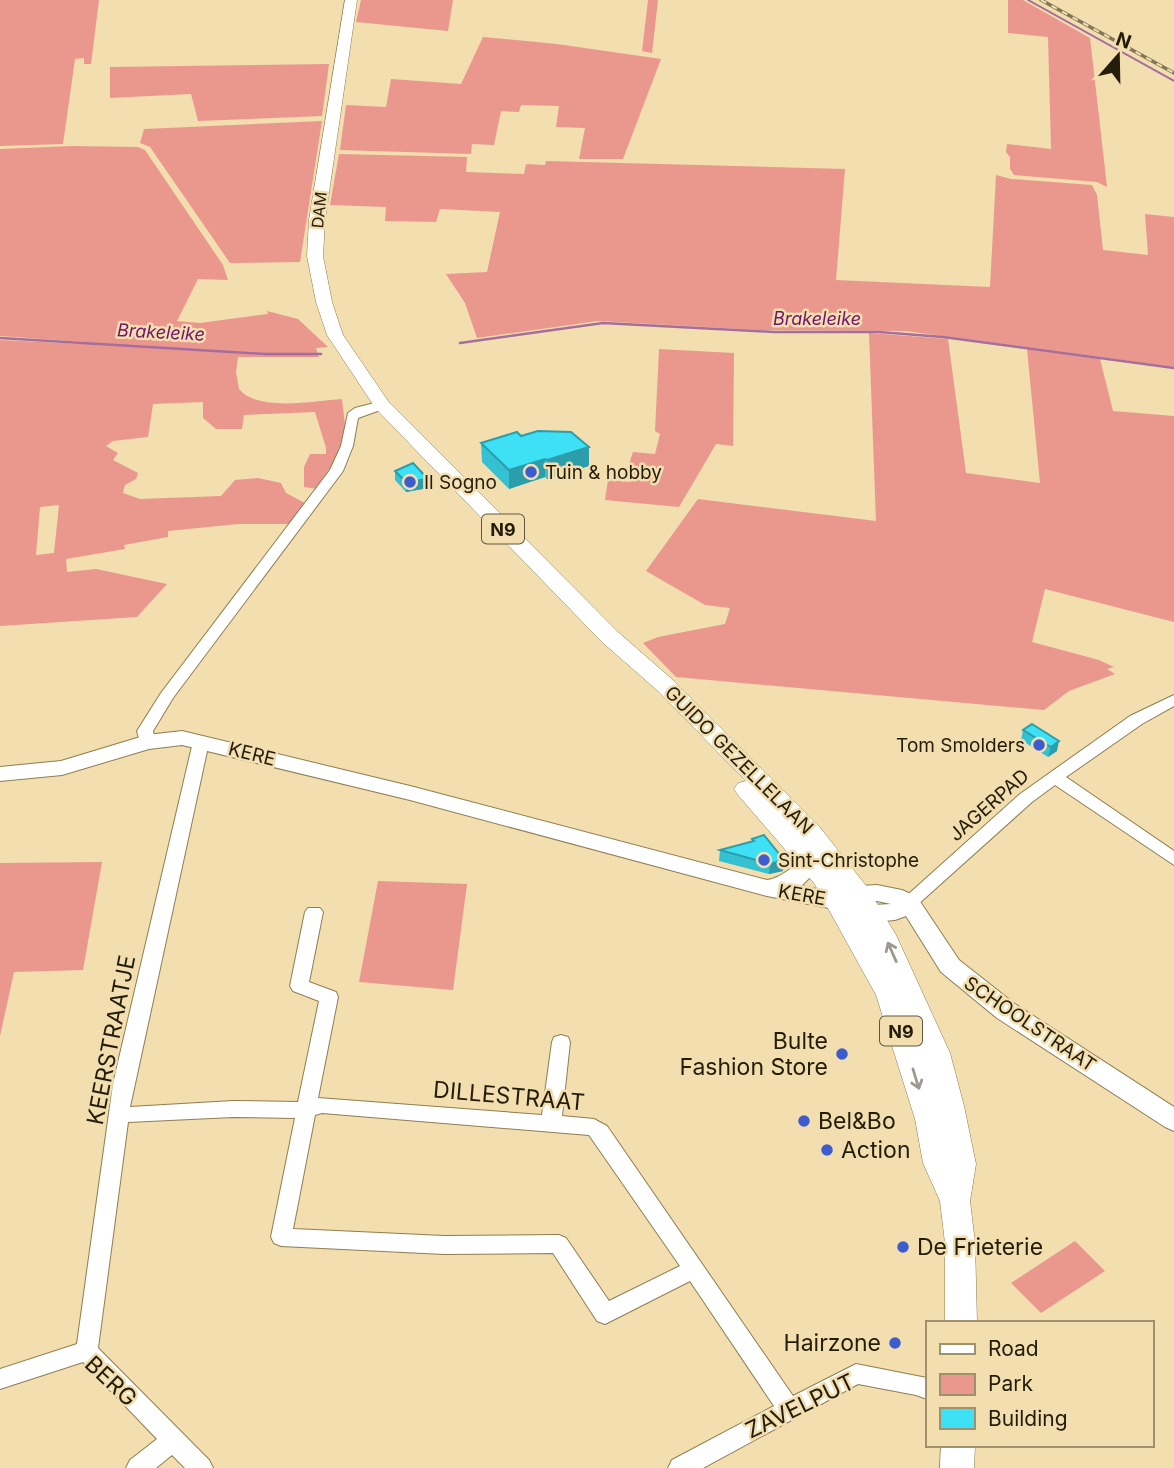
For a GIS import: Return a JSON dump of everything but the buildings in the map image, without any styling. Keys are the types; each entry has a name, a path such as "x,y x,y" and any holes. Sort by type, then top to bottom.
{"main road":[{"name":"DAM","path":"351,0 322,183 315,256 324,302 335,335 382,405"},
{"name":"GUIDO GEZELLELAAN","path":"382,405 610,637 616,650 742,774 809,831 856,903"},
{"name":"GUIDO GEZELLELAAN","path":"742,774 812,865 856,903"},
{"name":"N9","path":"856,903 887,942 936,1053 950,1106 961,1164 955,1200 960,1243 961,1321"},
{"path":"957,1468 958,1447"}],"street":[{"path":"147,742 145,731 166,696 336,471 350,437 352,416 359,411 382,405"},
{"name":"JAGERPAD","path":"909,903 1002,818 1055,777 1136,720 1174,700"},
{"name":"KERE","path":"0,774 62,768 147,742 181,738 410,793 767,888 856,903"},
{"name":"KEERSTRAATJE","path":"87,1352 123,1084 201,742"},
{"path":"1055,777 1174,859"},
{"name":"KERE","path":"767,888 787,885 812,865"},
{"path":"856,903 895,912 909,903"},
{"name":"SCHOOLSTRAAT","path":"909,903 950,967 959,975 1006,1011 1174,1120"},
{"path":"314,912 299,986 328,997 281,1237 444,1245 559,1244 605,1314 694,1269"},
{"path":"551,1124 561,1042"},
{"name":"DILLESTRAAT","path":"119,1115 233,1109 306,1110 322,1105 594,1127 789,1409"},
{"name":"BERG","path":"0,1379 87,1352 201,1468"},
{"name":"ZAVELPUT","path":"680,1468 856,1374 920,1385 926,1388"},
{"path":"138,1468 172,1441"}],"green space":[{"path":"0,0 99,0 91,64 84,64 84,58 75,59 63,144 0,146"},
{"path":"361,0 453,0 448,31 356,22"},
{"path":"648,0 658,0 652,53 642,51"},
{"path":"1008,0 1023,0 1090,38 1107,187 1097,182 1014,175 1010,169 1007,144 1051,149 1048,37 1008,33"},
{"path":"483,37 557,44 661,59 623,159 579,159 585,128 556,127 559,106 521,105 519,112 501,111 494,145 472,144 471,154 340,150 346,105 386,107 391,79 461,84"},
{"path":"329,64 322,116 198,121 191,94 110,98 110,67"},
{"path":"322,121 300,262 230,263 150,147 140,143 144,129"},
{"path":"72,146 138,147 145,150 223,265 228,280 198,279 177,321 200,323 268,314 267,311 298,319 328,347 316,348 319,357 238,357 236,372 239,389 259,401 302,403 342,399 346,434 337,457 317,489 304,487 304,467 310,454 326,454 315,412 244,415 242,429 216,429 203,418 203,402 153,404 148,437 113,441 106,446 118,453 113,460 138,473 136,479 125,485 123,493 140,499 221,496 235,480 258,478 281,483 286,493 305,503 290,524 238,524 168,531 168,537 124,545 125,549 66,559 67,572 96,569 167,584 137,617 0,626 0,340 84,342 0,336 0,149","holes":["59,505 54,553 36,555 40,507"]},
{"path":"339,154 467,157 466,172 524,174 526,164 545,165 546,161 845,169 836,280 990,287 996,175 1011,179 1092,185 1097,195 1103,250 1148,255 1145,214 1174,217 1174,367 905,331 758,330 598,321 477,338 465,303 446,274 487,272 500,212 440,209 436,222 385,221 386,207 330,205"},
{"path":"869,333 948,339 966,473 1040,483 1027,349 1100,359 1113,411 1174,416 1174,622 1045,589 1032,642 1099,660 1114,667 1107,669 1115,674 1069,691 1044,710 676,677 643,643 658,637 725,624 730,608 705,605 646,571 698,499 876,521"},
{"path":"659,349 734,353 733,446 716,444 679,507 605,500 608,480 629,482 632,473 626,473 633,452 655,454 660,434 655,431"},
{"path":"102,862 83,970 14,972 0,1036 0,863"},
{"path":"378,881 467,884 453,990 359,982"},
{"path":"1075,1241 1105,1271 1041,1313 1011,1283"}],"waterway":[{"path":"1028,0 1174,81"},
{"name":"Brakeleike","path":"460,343 603,323 774,332 879,332 943,337 1174,368"},
{"name":"Brakeleike","path":"0,338 265,354 321,354"}],"railway":[{"path":"1041,0 1174,73"}],"place":[{"name":"Tuin & hobby","path":"531,472"},
{"name":"Il Sogno","path":"410,482"},
{"name":"Tom Smolders","path":"1039,745"},
{"name":"Sint-Christophe","path":"764,860"},
{"name":"Bulte Fashion Store","path":"842,1054"},
{"name":"Bel&Bo","path":"804,1121"},
{"name":"Action","path":"827,1150"},
{"name":"De Frieterie","path":"903,1247"},
{"name":"Hairzone","path":"895,1343"}]}
